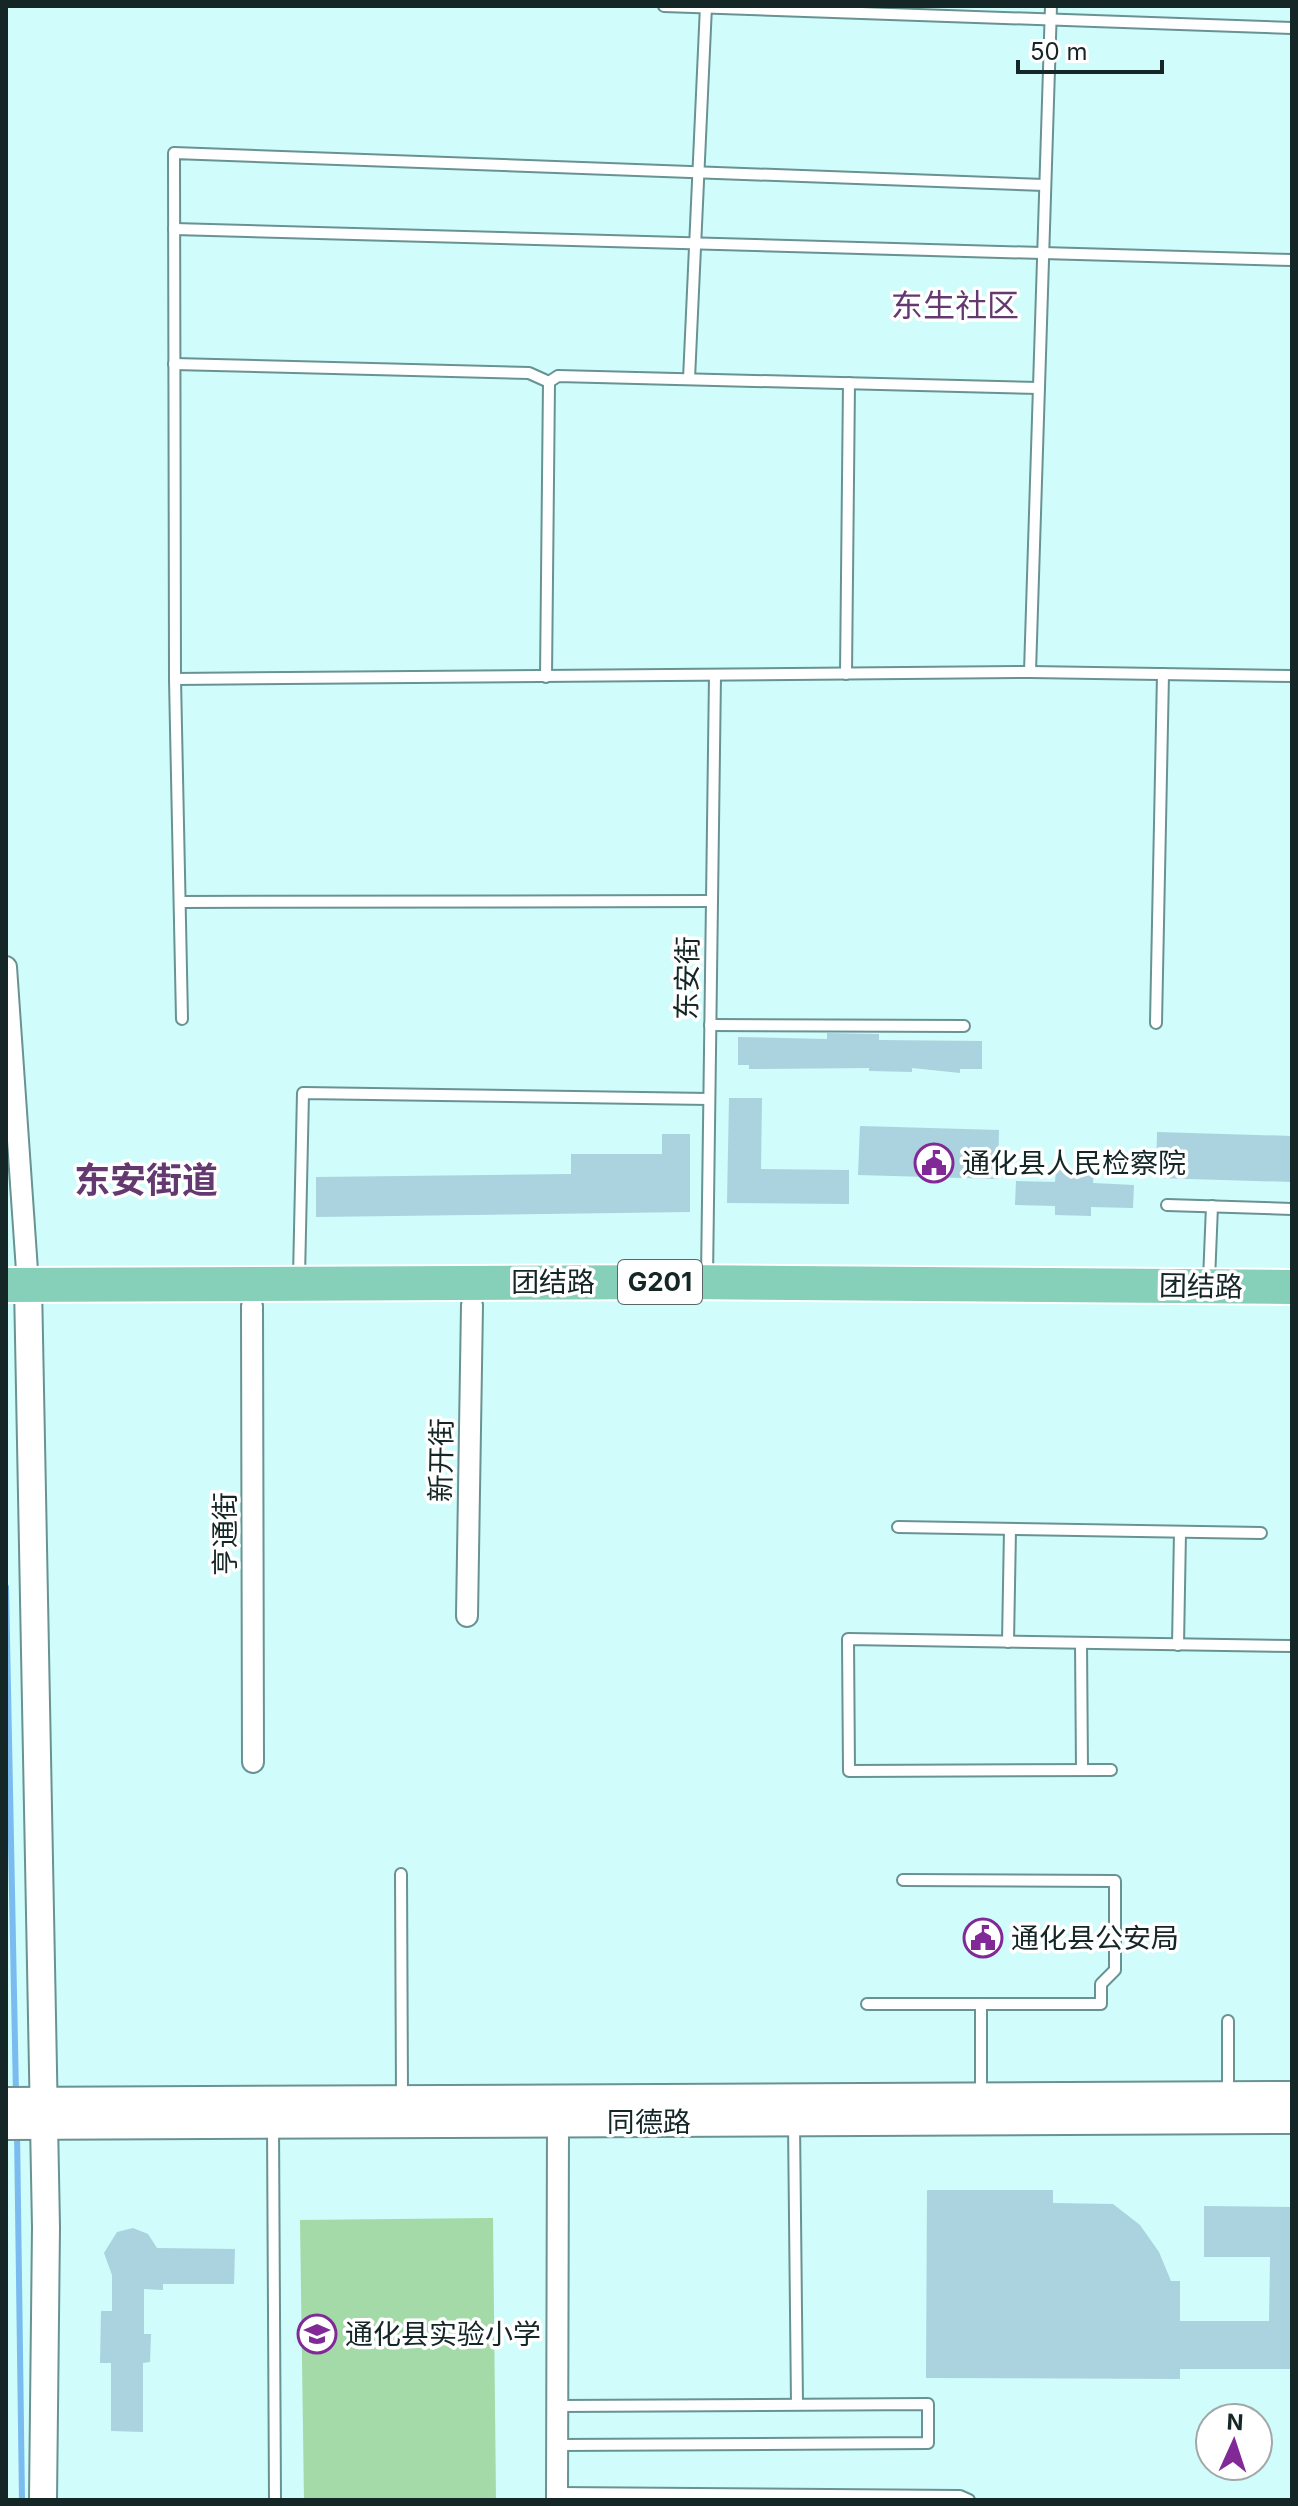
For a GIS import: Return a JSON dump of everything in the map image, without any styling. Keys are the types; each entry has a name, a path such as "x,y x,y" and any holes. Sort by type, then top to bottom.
{"highway":[{"name":"团结路","path":"17,1296 299,1283 707,1282 1292,1287"},
{"name":"团结路","path":"17,1296 252,1306 1292,1310"}],"main road":[{"name":"同德路","path":"26,2113 402,2101 1292,2097"},
{"name":"同德路","path":"26,2113 273,2123 1292,2118"}],"street":[{"path":"6,967 17,1296 26,2113 43,2500"},
{"name":"新开街","path":"467,1616 472,1305"},
{"name":"亨通街","path":"252,1306 253,1762"},
{"path":"557,2496 558,2122"}],"lane":[{"path":"664,6 1292,28"},
{"path":"1030,672 1051,6"},
{"path":"689,379 706,7"},
{"path":"182,1019 175,679 174,153 1045,185"},
{"path":"174,229 1292,260"},
{"path":"174,364 529,373 549,382"},
{"path":"549,382 558,376 1039,388"},
{"path":"546,677 549,382"},
{"path":"846,674 849,383"},
{"path":"175,679 1030,672 1292,676"},
{"path":"1156,1023 1163,674"},
{"name":"东安街","path":"707,1282 715,675"},
{"path":"180,902 712,901"},
{"path":"710,1025 964,1026"},
{"path":"299,1283 303,1093 709,1099"},
{"path":"1167,1205 1292,1209"},
{"path":"1209,1286 1212,1206"},
{"path":"898,1527 1261,1533"},
{"path":"1008,1642 1010,1529"},
{"path":"1178,1645 1180,1532"},
{"path":"1111,1770 849,1771 848,1639 1292,1646"},
{"path":"1081,1643 1082,1770"},
{"path":"401,1874 402,2101"},
{"path":"867,2004 1101,2004 1101,1984 1115,1970 1115,1881 903,1880"},
{"path":"981,2004 981,2098"},
{"path":"1228,2021 1228,2097"},
{"path":"794,2121 797,2404"},
{"path":"273,2123 275,2500"},
{"path":"558,2406 928,2404 928,2443 558,2445"},
{"path":"557,2496 960,2496 969,2500"}],"green space":[{"path":"493,2218 496,2500 304,2500 300,2220"}],"building":[{"path":"827,1033 879,1034 879,1040 982,1041 982,1069 960,1069 960,1073 912,1068 912,1072 869,1071 869,1068 749,1069 749,1065 738,1065 738,1037 827,1039"},
{"path":"729,1098 762,1098 761,1169 849,1170 849,1204 727,1203"},
{"path":"860,1126 999,1130 998,1179 858,1175"},
{"path":"1157,1132 1292,1136 1292,1182 1156,1178"},
{"path":"662,1134 690,1134 690,1212 316,1217 316,1177 571,1174 571,1154 662,1154"},
{"path":"1056,1170 1094,1171 1093,1183 1134,1185 1133,1208 1091,1207 1091,1216 1055,1215 1055,1206 1015,1205 1016,1181 1055,1182"},
{"path":"927,2190 1053,2190 1053,2203 1113,2204 1140,2225 1159,2252 1171,2281 1180,2281 1180,2321 1269,2321 1270,2257 1204,2257 1204,2206 1292,2207 1292,2369 1180,2369 1180,2379 926,2378"},
{"path":"133,2228 148,2234 157,2248 235,2249 234,2284 163,2284 163,2290 144,2289 144,2334 151,2334 150,2362 143,2363 143,2432 111,2431 111,2363 100,2363 101,2311 112,2311 112,2275 104,2253 117,2232"}],"waterway":[{"path":"6,1587 16,2095"},
{"path":"17,2131 22,2500"}],"place":[{"name":"通化县人民检察院","path":"934,1163"},
{"name":"通化县公安局","path":"983,1938"},
{"name":"通化县实验小学","path":"317,2334"}],"district":[{"name":"东生社区","path":"955,306"},
{"name":"东安街道","path":"146,1180"}]}
